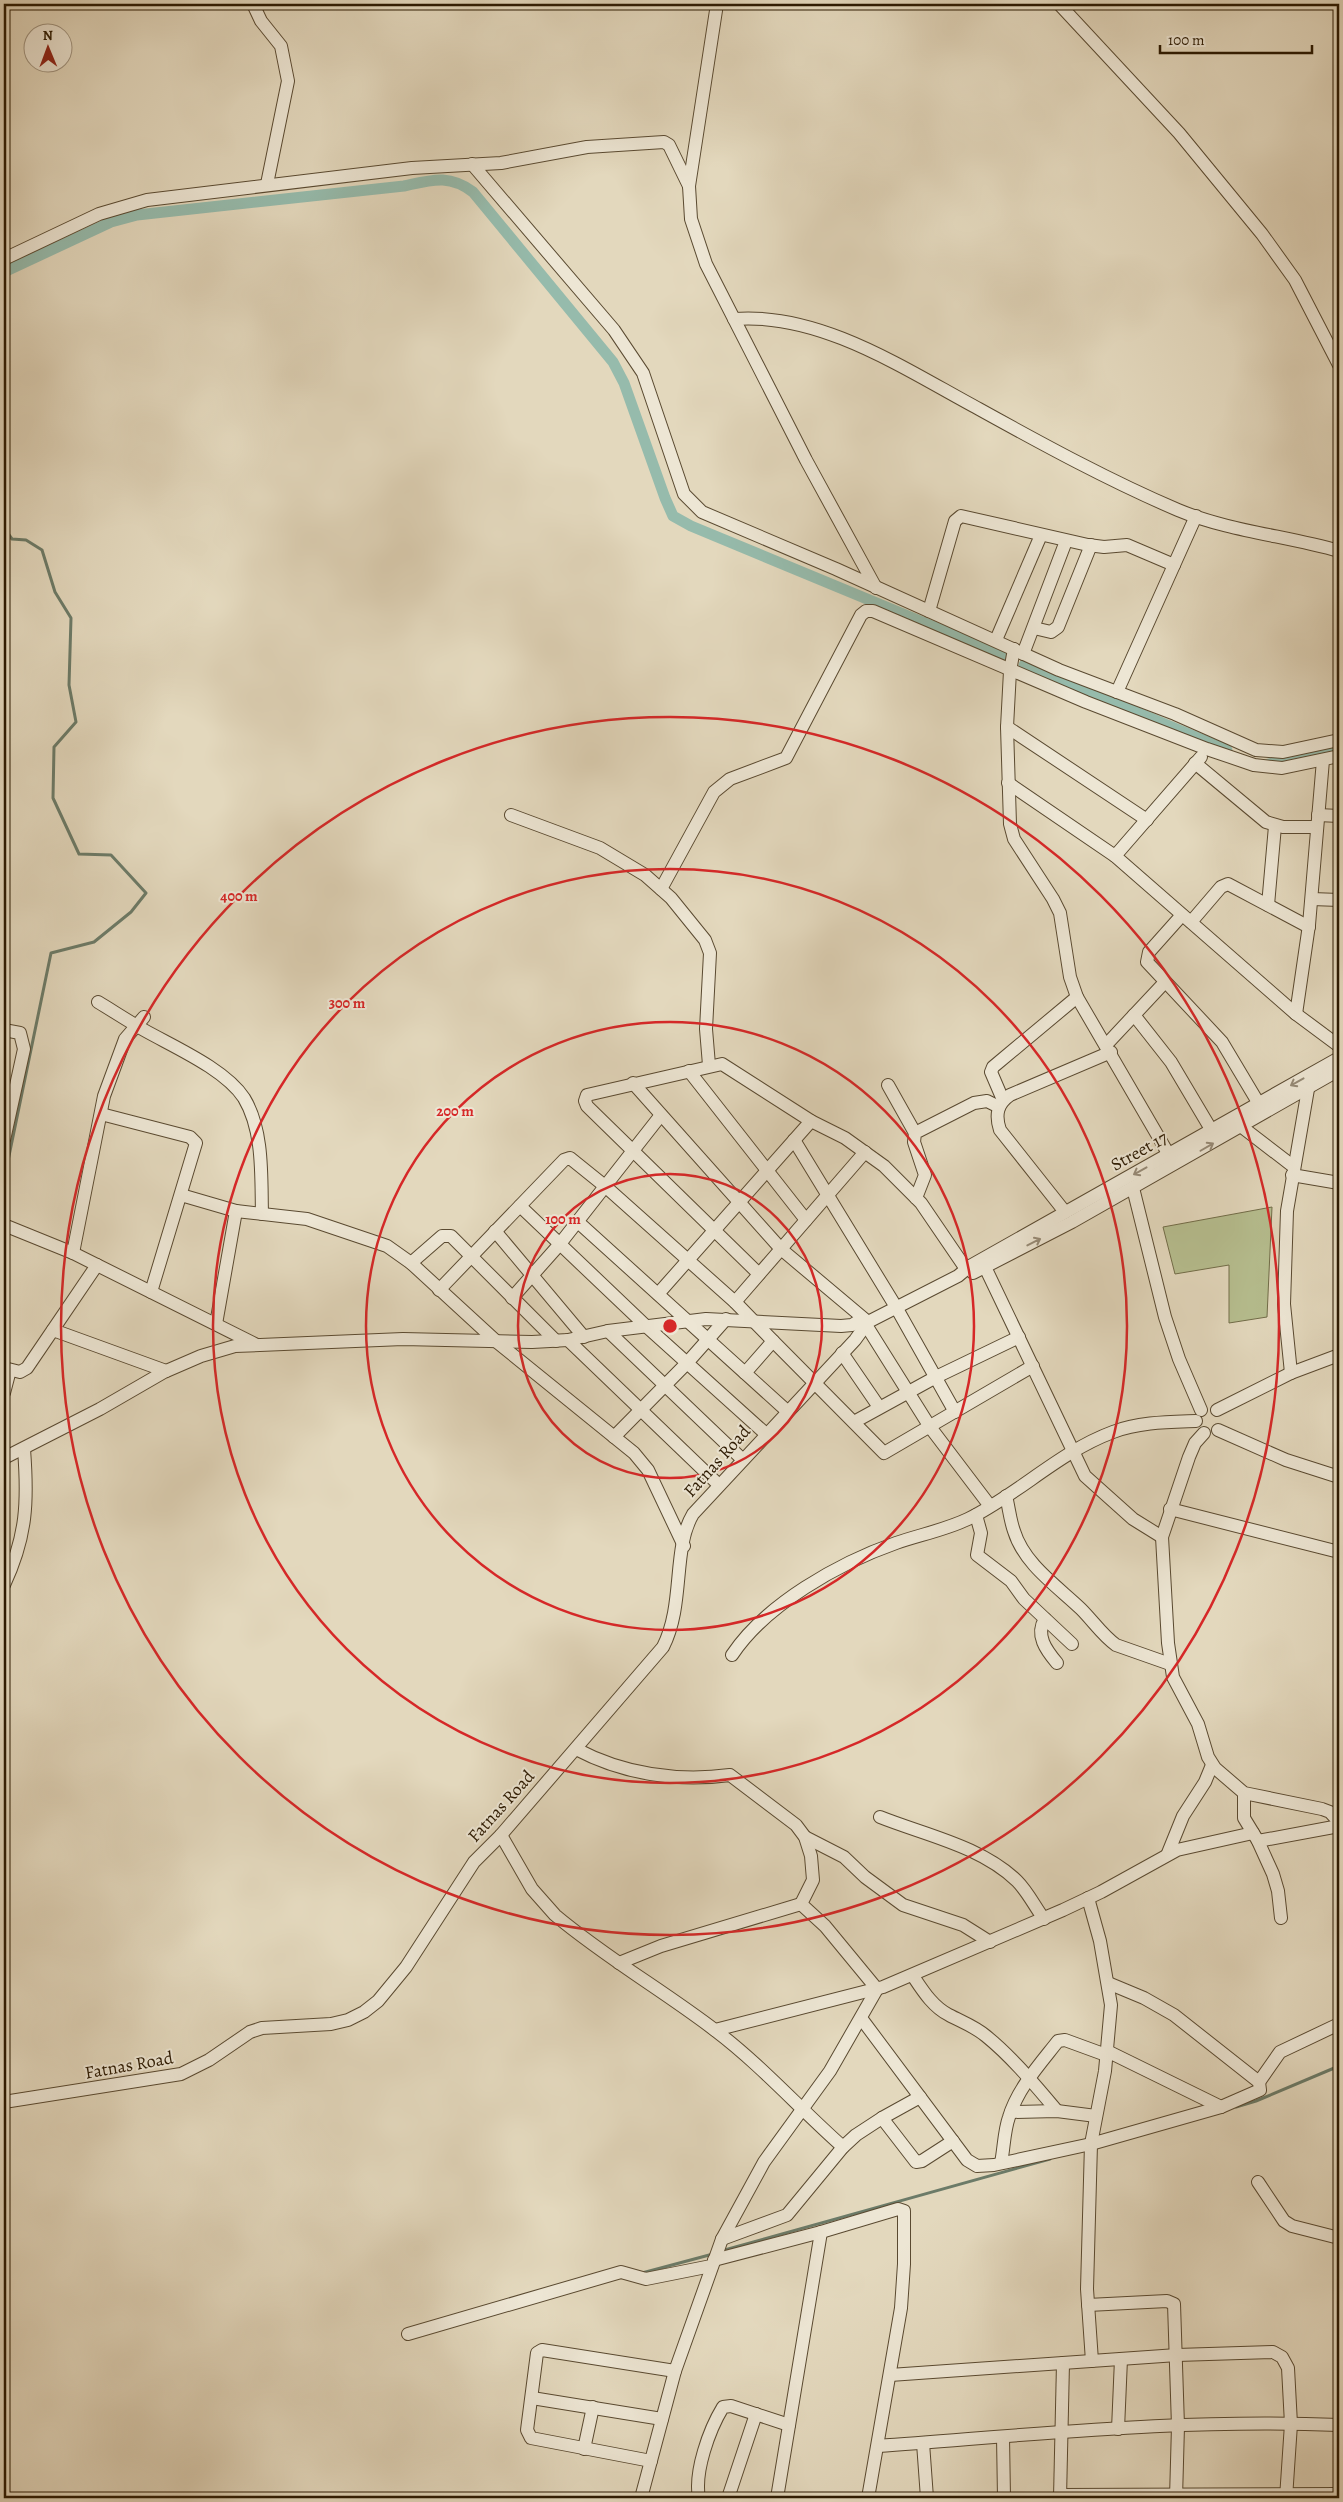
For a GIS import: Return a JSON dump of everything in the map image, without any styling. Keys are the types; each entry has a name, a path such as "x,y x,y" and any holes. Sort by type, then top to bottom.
{"street":[{"path":"253,4 261,21 282,46 288,81 267,184"},
{"path":"717,4 703,106 689,186 691,219 706,264 806,460 876,588"},
{"path":"1059,4 1179,133 1262,234 1295,280 1339,365"},
{"path":"4,258 76,223 122,206 147,200 267,184 520,161 587,148 662,141 669,145 689,186"},
{"path":"472,164 602,316 629,352 649,389 688,500 702,512 836,568 876,588 1019,651 1263,752 1283,752 1339,740"},
{"path":"734,319 764,318 794,324 856,344 886,357 1037,441 1162,503 1196,516 1339,551"},
{"path":"929,611 955,521 958,517 964,516 1091,545 1104,547 1127,545 1174,565"},
{"path":"1118,692 1196,516"},
{"path":"996,640 1041,535"},
{"path":"1066,540 1034,628 1019,651 1010,671 1007,727 1011,832 1060,913 1070,977 1077,997 1169,1155"},
{"path":"1034,628 1051,632 1056,630 1091,545"},
{"path":"661,889 707,801 717,788 730,779 786,758 864,612 873,611 1010,671 1207,749 1273,769 1294,767 1339,756"},
{"path":"1007,727 1146,820"},
{"path":"1115,856 1207,749"},
{"path":"1296,1014 1312,899 1323,760"},
{"path":"1195,763 1259,818 1275,826 1318,821 1339,816"},
{"path":"1008,783 1115,856 1296,1014 1339,1046"},
{"path":"511,816 600,848 645,875 671,898 709,947 706,1029 709,1065"},
{"path":"1268,904 1275,826"},
{"path":"1258,1104 1222,1042 1148,965 1146,958 1149,952 1225,885 1233,886 1309,927"},
{"path":"1312,899 1339,900"},
{"path":"914,1133 974,1103 1001,1103 1108,1048 1134,1014 1165,982"},
{"path":"1065,1212 1000,1130 997,1121 1001,1103 992,1072 993,1067 1077,997"},
{"path":"98,1002 140,1021 204,1064 231,1084 244,1098 253,1122 260,1155 262,1214"},
{"path":"1134,1014 1171,1062 1212,1131"},
{"path":"72,1253 104,1096 121,1048 140,1021"},
{"path":"4,1030 20,1033 24,1041 24,1049 9,1086 4,1134"},
{"name":"Street 17","path":"865,1322 962,1272 1339,1058"},
{"path":"759,1274 587,1106 585,1101 587,1095 592,1092 690,1071 709,1065 722,1064 811,1121 845,1138 884,1166 916,1198 962,1272"},
{"name":"Street 17","path":"962,1272 968,1275 985,1267 1133,1188 1339,1070"},
{"path":"690,1071 806,1220"},
{"path":"633,1083 781,1249 865,1322 930,1427 990,1506"},
{"path":"888,1085 914,1133 914,1142 925,1175 916,1198"},
{"path":"1291,1373 1286,1335 1284,1266 1287,1211 1308,1089"},
{"path":"101,1114 194,1139 196,1147 151,1292"},
{"path":"512,1298 578,1222 661,1115"},
{"path":"658,1294 811,1121"},
{"path":"1242,1127 1293,1171 1339,1183"},
{"path":"794,1140 896,1307 955,1412"},
{"path":"735,1302 865,1152"},
{"path":"439,1290 568,1158 572,1159 606,1186 735,1302 884,1453 1033,1366"},
{"path":"1133,1188 1167,1324 1198,1416 1198,1428 1204,1433 1212,1434 1218,1430 1222,1420 1217,1410"},
{"path":"182,1195 236,1210 307,1219 387,1246 410,1263 497,1342 634,1453 648,1470 684,1546"},
{"path":"520,1206 646,1326 766,1434"},
{"path":"216,1324 236,1210"},
{"path":"578,1222 787,1411"},
{"path":"4,1226 98,1265 254,1344"},
{"path":"495,1231 584,1337"},
{"path":"410,1263 442,1236 451,1236 512,1298 641,1410 719,1485"},
{"path":"4,1393 7,1369 20,1372 27,1368 98,1265"},
{"path":"985,1267 1085,1476 1133,1519 1162,1537"},
{"path":"614,1437 687,1363 726,1319"},
{"path":"4,1458 24,1449 166,1371 220,1350 254,1344 402,1340 497,1342 562,1340 686,1320 753,1320 841,1326 865,1322"},
{"name":"Fatnas Road","path":"4,2102 181,2074 202,2064 256,2030 274,2026 331,2024 348,2020 364,2012 378,2001 406,1967 474,1862 501,1835 663,1647 675,1619 689,1521 742,1459 855,1340 865,1322"},
{"path":"53,1330 166,1371"},
{"path":"608,1332 742,1459"},
{"path":"854,1422 936,1376 1019,1338"},
{"path":"745,1373 772,1341"},
{"path":"842,1353 879,1407"},
{"path":"732,1655 768,1615 805,1589 845,1565 871,1552 956,1525 976,1515 1072,1451 1115,1431 1134,1426 1198,1416 1209,1408 1217,1410 1291,1373 1339,1355"},
{"path":"1218,1430 1286,1460 1339,1477"},
{"path":"1204,1433 1191,1450 1162,1537 1170,1664 1179,1690 1198,1724 1212,1765 1244,1793 1322,1809 1330,1812 1339,1822"},
{"path":"4,1585 17,1554 24,1522 27,1495 24,1449"},
{"path":"1006,1496 1019,1543 1030,1560 1044,1575 1080,1609 1109,1641 1170,1664"},
{"path":"1170,1509 1339,1552"},
{"path":"976,1515 981,1533 976,1555 1011,1581 1024,1599 1072,1644"},
{"path":"1024,1599 1025,1612"},
{"path":"1045,1619 1041,1626 1044,1648 1057,1663"},
{"path":"576,1749 600,1762 643,1773 697,1779 730,1775 796,1825 804,1837 811,1856 813,1880 801,1904 661,1946 619,1962"},
{"path":"1168,1853 1183,1816 1205,1782 1212,1765"},
{"path":"1244,1793 1243,1816 1256,1837 1276,1883 1281,1918"},
{"path":"880,1816 973,1851 988,1860 1018,1882 1044,1919"},
{"path":"715,2030 877,1989 913,1976 1044,1919 1088,1898 1168,1853 1187,1846 1339,1826"},
{"path":"501,1835 542,1901 572,1930 715,2030 757,2064 801,2110 843,2147"},
{"path":"804,1837 844,1857 865,1877 903,1905 964,1925 990,1942"},
{"path":"1088,1898 1100,1941 1111,2005 1107,2053 1091,2144 1088,2305 1092,2361"},
{"path":"801,1904 825,1926 877,1989"},
{"path":"913,1976 930,2001 949,2015 974,2026 988,2037 1029,2078 1056,2111"},
{"path":"861,2018 971,2164 984,2166 1091,2144 1221,2107 1258,2092 1261,2088 1259,2082 1174,2015 1144,1998 1108,1984"},
{"path":"641,2498 675,2371 722,2239 764,2162 838,2058 877,1989"},
{"path":"1259,2082 1280,2052 1339,2024"},
{"path":"1001,2163 1011,2112 1029,2078 1060,2039 1107,2053 1221,2107"},
{"path":"722,2239 787,2215 843,2147 868,2126 920,2097"},
{"path":"1011,2112 1056,2111 1096,2116"},
{"path":"882,2118 916,2162 922,2161 953,2141"},
{"path":"1258,2182 1284,2221 1292,2226 1339,2238"},
{"path":"408,2334 621,2272 646,2279 712,2263 898,2209 904,2211 904,2264 901,2308 868,2498"},
{"path":"777,2498 821,2232"},
{"path":"1088,2305 1171,2302 1176,2309 1178,2355 1176,2497"},
{"path":"651,2461 531,2438 527,2430 537,2356 540,2350 675,2371"},
{"path":"890,2375 1178,2355 1240,2352 1277,2353 1288,2368 1291,2424 1286,2496"},
{"path":"1118,2429 1121,2359"},
{"path":"1063,2363 1060,2496 1176,2497 1339,2494"},
{"path":"532,2398 593,2406 662,2419"},
{"path":"584,2448 593,2406"},
{"path":"699,2498 697,2479 700,2467 723,2407 731,2406 789,2425"},
{"path":"728,2498 756,2414"},
{"path":"878,2446 1178,2426 1339,2425"},
{"path":"1003,2437 1004,2498"},
{"path":"923,2443 927,2498"}],"green space":[{"path":"1272,1207 1267,1317 1229,1323 1229,1265 1175,1274 1163,1227"}],"waterway":[{"path":"4,272 111,222 137,215 404,186 440,180 464,186 473,192 613,362 624,383 673,516 691,526 1007,657"},
{"path":"4,528 12,539 26,540 42,550 55,592 71,618 69,685 76,722 54,747 53,798 79,854 111,855 146,893 131,912 94,942 51,953 4,1180"},
{"path":"1024,665 1227,750"},
{"path":"1265,765 1329,748"},
{"path":"1236,2107 1256,2101 1339,2066"},
{"path":"721,2251 1050,2159"},
{"path":"642,2273 713,2254"}]}
